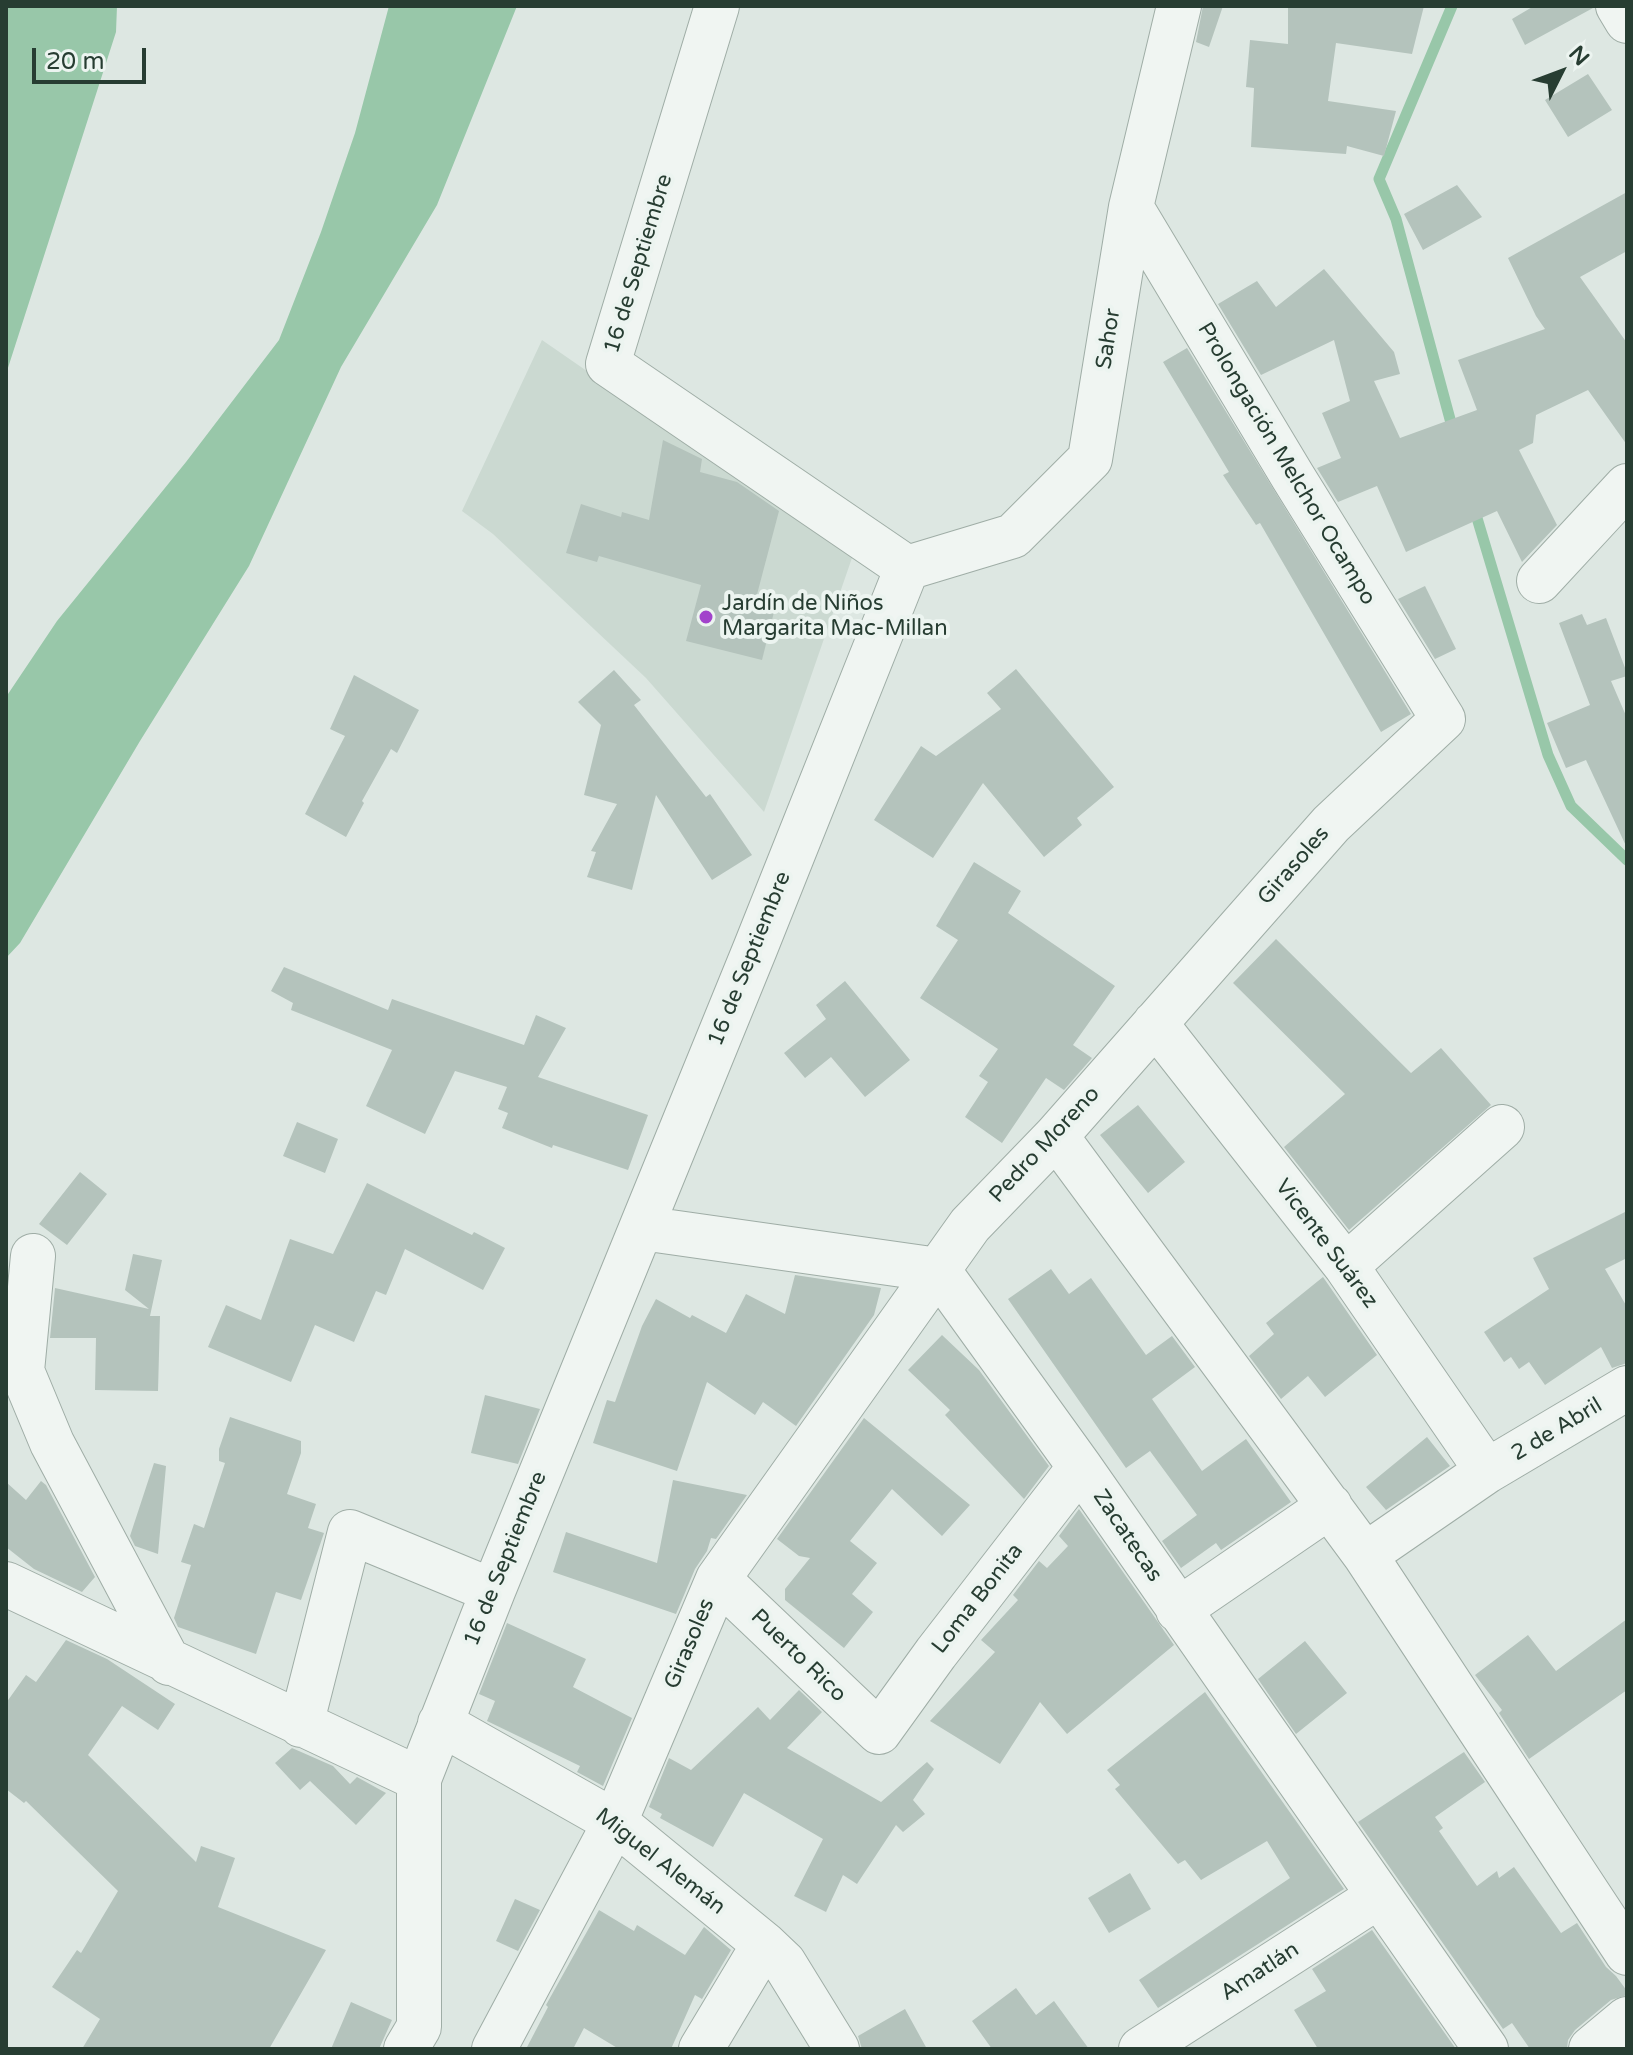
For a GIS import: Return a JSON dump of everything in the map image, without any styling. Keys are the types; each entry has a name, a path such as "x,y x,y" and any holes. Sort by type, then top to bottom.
{"street":[{"name":"16 de Septiembre","path":"424,2042 419,1779 907,568 608,364 717,6"},
{"name":"Sahor","path":"907,568 1013,536 1090,459 1131,207 1179,6"},
{"path":"1618,6 1627,21"},
{"name":"Prolongación Melchor Ocampo","path":"1131,207 1443,719"},
{"path":"1539,581 1627,486"},
{"name":"Girasoles","path":"1155,1023 1331,824 1443,719"},
{"name":"Pedro Moreno","path":"938,1270 970,1225 1056,1136 1155,1023"},
{"name":"Vicente Suárez","path":"1155,1023 1346,1266 1487,1471"},
{"path":"1346,1266 1502,1127"},
{"path":"1056,1136 1365,1555 1627,1953"},
{"path":"642,1228 938,1270"},
{"path":"33,1256 22,1371 52,1443 169,1663"},
{"name":"Girasoles","path":"494,2049 615,1822 718,1579 938,1270"},
{"name":"Zacatecas","path":"938,1270 1080,1467 1486,2049"},
{"name":"2 de Abril","path":"1365,1555 1487,1471 1627,1388"},
{"name":"Loma Bonita","path":"879,1732 1080,1467"},
{"path":"1178,1610 1330,1506"},
{"path":"301,1725 350,1532 493,1591"},
{"name":"Puerto Rico","path":"718,1579 879,1732"},
{"path":"6,1584 419,1779"},
{"name":"Miguel Alemán","path":"440,1723 615,1822 764,1944 784,1963 837,2049"},
{"name":"Amatlán","path":"1141,2049 1198,2034 1379,1896"},
{"path":"701,2049 764,1944"},
{"path":"1591,2049 1627,2019"}],"shaded area":[{"path":"6,6 117,6 116,32 6,374"},
{"path":"389,6 517,6 437,205 341,367 249,566 20,943 6,958 6,697 57,621 186,462 279,340 355,133"},
{"name":"Jardín de Niños Margarita Mac-Millan","path":"542,340 853,555 764,812 646,678 493,534 462,511"}],"building":[{"path":"1203,6 1223,6 1209,47 1196,42"},
{"path":"1288,6 1424,6 1412,54 1336,43 1328,101 1396,111 1384,156 1347,146 1346,154 1251,147 1254,88 1246,87 1250,40 1288,44"},
{"path":"1534,6 1593,8 1525,45 1512,19"},
{"path":"1588,74 1612,110 1568,137 1545,100"},
{"path":"1457,185 1482,217 1423,250 1404,214"},
{"path":"1627,192 1627,251 1580,277 1627,343 1627,445 1588,390 1536,415 1533,443 1519,450 1557,525 1522,562 1497,511 1406,552 1377,486 1338,502 1317,468 1341,458 1322,413 1350,401 1334,340 1261,375 1218,304 1257,281 1276,307 1324,269 1394,352 1400,374 1374,381 1400,438 1477,410 1458,360 1545,329 1508,258"},
{"path":"1187,348 1411,714 1381,732 1260,523 1256,525 1223,475 1229,472 1163,362"},
{"path":"663,440 702,459 700,472 737,482 779,511 755,602 775,608 762,660 686,641 701,585 599,556 597,562 566,553 581,504 621,517 622,512 649,520"},
{"path":"1425,586 1456,649 1435,659 1398,599"},
{"path":"1582,614 1587,625 1606,618 1627,673 1627,676 1611,681 1627,718 1627,848 1586,760 1566,768 1547,723 1590,705 1559,623"},
{"path":"1016,669 1114,787 1077,818 1082,825 1044,857 983,783 933,858 874,820 921,746 936,756 1001,709 987,693"},
{"path":"614,670 641,700 634,705 706,797 710,794 752,855 712,880 656,795 632,890 587,877 596,852 591,851 617,804 584,795 601,725 578,702"},
{"path":"354,675 419,710 397,753 391,749 346,837 305,814 345,736 330,729"},
{"path":"974,862 1021,891 1008,913 1115,986 1073,1045 1092,1058 1064,1090 1046,1078 1002,1143 965,1117 988,1082 979,1076 998,1049 920,998 958,940 936,926"},
{"path":"1276,939 1411,1073 1441,1048 1491,1105 1349,1230 1284,1147 1345,1094 1233,983"},
{"path":"284,967 388,1010 392,999 524,1045 536,1015 566,1028 538,1077 648,1115 628,1170 553,1145 552,1148 502,1128 508,1113 498,1109 507,1087 455,1071 425,1134 366,1106 392,1050 291,1010 293,1003 271,991"},
{"path":"845,981 910,1060 865,1097 831,1057 805,1078 784,1053 826,1019 816,1005"},
{"path":"1138,1105 1185,1162 1148,1193 1100,1135"},
{"path":"297,1122 338,1139 325,1173 283,1156"},
{"path":"80,1172 107,1194 67,1245 39,1224"},
{"path":"367,1183 505,1248 483,1290 405,1249 386,1295 376,1291 354,1342 315,1325 291,1382 208,1347 226,1305 261,1320 290,1239 333,1254"},
{"path":"1627,1211 1627,1258 1605,1269 1627,1307 1627,1363 1612,1368 1601,1347 1545,1385 1529,1362 1519,1369 1511,1357 1504,1362 1484,1332 1549,1289 1533,1258"},
{"path":"133,1254 162,1260 150,1316 160,1316 158,1391 95,1390 96,1338 50,1338 55,1288 149,1309 125,1290"},
{"path":"1051,1269 1069,1294 1091,1278 1146,1355 1172,1336 1195,1367 1152,1399 1202,1471 1246,1439 1291,1502 1221,1550 1216,1543 1181,1568 1162,1541 1197,1515 1150,1451 1126,1468 1008,1299"},
{"path":"795,1275 881,1288 874,1315 796,1426 763,1402 755,1415 707,1382 677,1471 593,1443 607,1400 615,1402 642,1326 656,1299 726,1333 746,1294 785,1314"},
{"path":"1323,1277 1377,1355 1325,1397 1308,1376 1281,1399 1249,1356 1274,1334 1266,1323"},
{"path":"942,1335 979,1370 1049,1466 1024,1499 945,1415 950,1410 908,1370"},
{"path":"485,1395 540,1409 518,1464 471,1453"},
{"path":"230,1417 301,1441 301,1453 287,1494 316,1504 308,1528 324,1533 301,1600 276,1592 256,1654 178,1627 174,1618 191,1565 181,1562 194,1524 204,1528 225,1463 219,1461 219,1449"},
{"path":"864,1418 970,1505 942,1536 892,1489 850,1541 877,1563 852,1594 873,1612 844,1648 785,1600 785,1589 810,1558 799,1556 777,1539"},
{"path":"1427,1437 1450,1466 1386,1510 1366,1487"},
{"path":"154,1463 166,1466 158,1554 135,1546 130,1536"},
{"path":"673,1480 747,1495 716,1539 711,1538 676,1614 553,1572 566,1532 657,1563"},
{"path":"41,1481 95,1577 82,1592 34,1569 6,1547 6,1482 26,1500"},
{"path":"1079,1509 1174,1645 1067,1734 1040,1702 1000,1764 930,1721 995,1652 981,1640 1018,1600 1013,1595 1039,1561 1047,1568 1068,1546 1059,1536"},
{"path":"1627,1619 1627,1690 1529,1759 1499,1713 1502,1710 1475,1675 1528,1635 1556,1671"},
{"path":"507,1623 586,1659 573,1687 632,1718 603,1786 577,1772 580,1766 487,1721 495,1701 479,1694"},
{"path":"66,1640 107,1659 175,1704 158,1730 122,1706 88,1755 196,1862 201,1846 235,1858 218,1907 326,1950 269,2049 82,2049 100,2019 52,1987 77,1950 81,1953 118,1891 26,1801 24,1803 6,1789 6,1703 26,1675 36,1682"},
{"path":"1305,1641 1347,1693 1296,1734 1258,1679"},
{"path":"799,1690 822,1712 787,1748 881,1802 927,1762 934,1769 913,1800 925,1814 903,1832 896,1825 857,1884 843,1875 826,1912 794,1896 823,1839 744,1793 713,1847 660,1818 662,1814 649,1807 669,1758 691,1770 758,1707 770,1720"},
{"path":"1205,1692 1344,1889 1158,2008 1139,1980 1290,1878 1267,1841 1201,1880 1185,1860 1178,1864 1115,1789 1120,1785 1107,1770"},
{"path":"292,1748 333,1766 350,1784 357,1777 386,1793 356,1825 310,1781 300,1790 275,1763"},
{"path":"1464,1752 1485,1782 1435,1817 1443,1828 1439,1831 1477,1886 1497,1871 1499,1878 1514,1867 1561,1933 1577,1923 1606,1967 1627,1991 1627,1995 1611,2000 1575,2030 1568,2040 1567,2049 1530,2049 1512,2023 1503,2029 1358,1822"},
{"path":"1130,1873 1151,1909 1109,1933 1088,1898"},
{"path":"515,1899 540,1910 518,1951 496,1941"},
{"path":"599,1910 634,1931 637,1925 685,1955 704,1927 731,1950 702,1999 695,1995 671,2049 619,2049 584,2028 573,2049 526,2049 548,2007 546,2005"},
{"path":"1372,1930 1456,2049 1318,2049 1294,2010 1326,1991 1312,1969"},
{"path":"1016,1988 1036,2015 1054,2001 1089,2049 992,2049 972,2021"},
{"path":"351,2002 392,2020 379,2049 331,2049"},
{"path":"905,2009 927,2049 862,2049 858,2036"}],"waterway":[{"path":"1452,6 1379,179 1396,219 1454,434"},
{"path":"1474,508 1548,755 1571,806 1627,860"}],"place":[{"name":"Jardín de Niños Margarita Mac-Millan","path":"706,617"}]}
